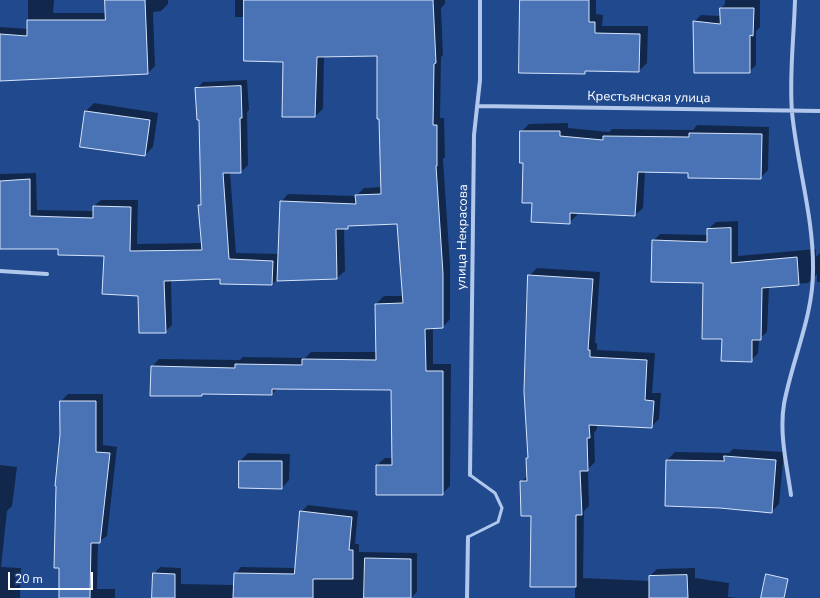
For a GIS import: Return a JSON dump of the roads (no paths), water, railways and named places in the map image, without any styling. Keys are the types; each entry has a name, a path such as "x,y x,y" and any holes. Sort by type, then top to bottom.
{"street":[{"name":"улица Некрасова","path":"470,474 474,135 480,80 480,0"},
{"path":"791,495 783,435 784,405 811,301 813,271 812,240 792,112 791,87 795,0"},
{"name":"Крестьянская улица","path":"478,106 774,110 792,112 820,111"},
{"path":"0,271 47,274"},
{"path":"467,598 468,537"}],"lane":[{"path":"468,537 498,522 502,508 495,493 470,474"}]}
